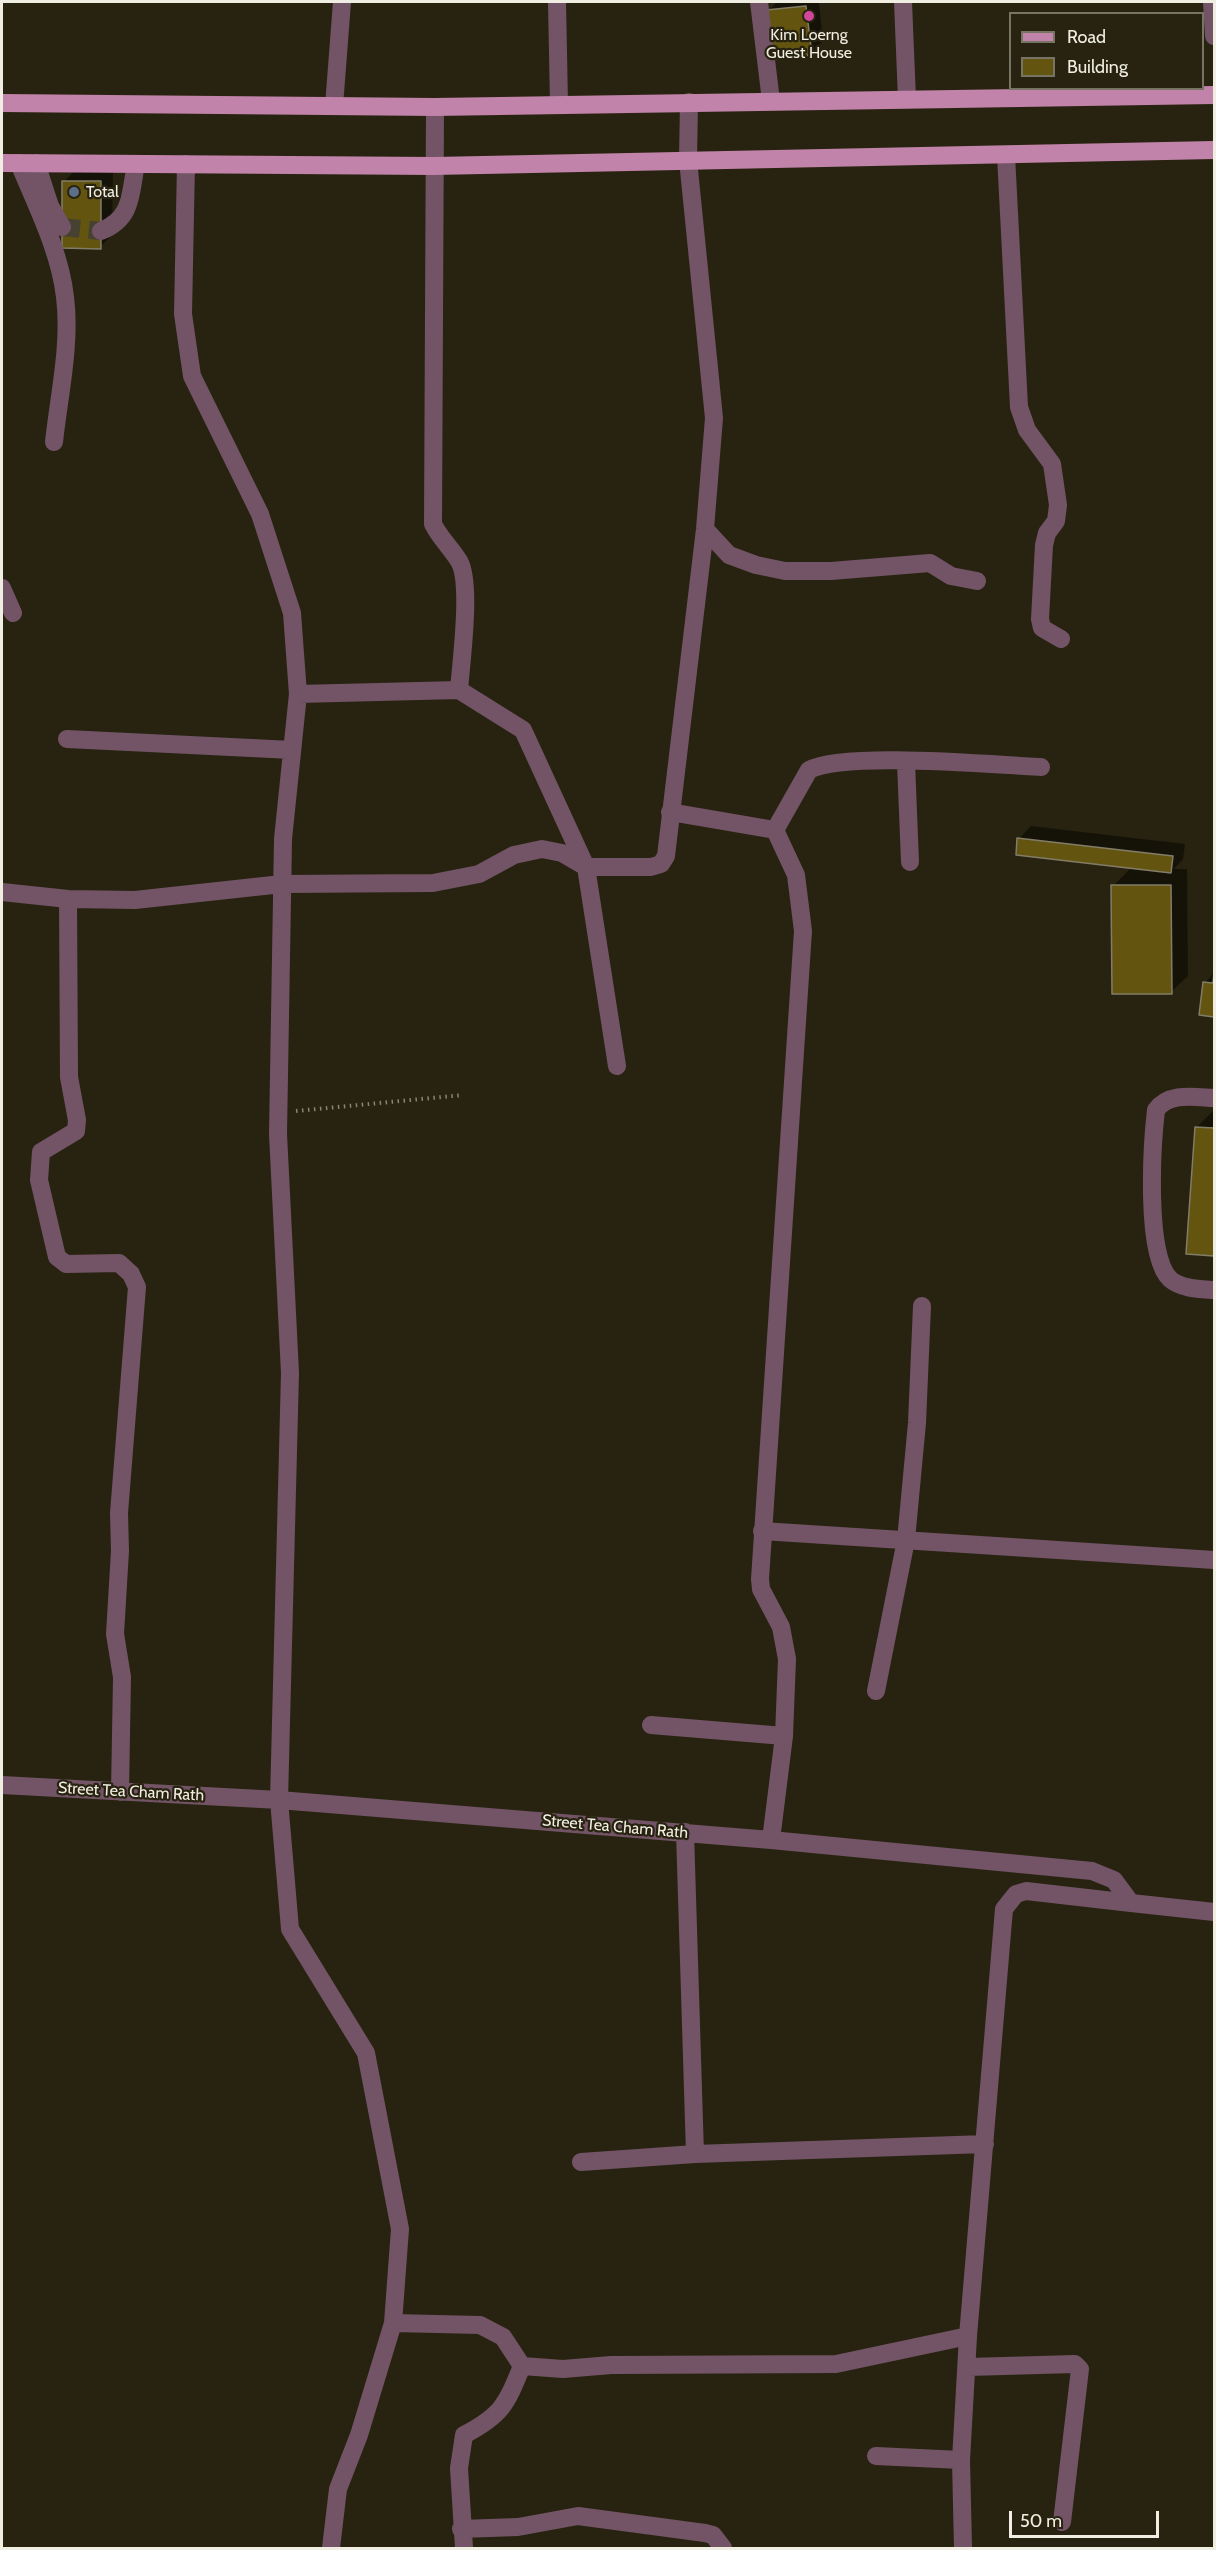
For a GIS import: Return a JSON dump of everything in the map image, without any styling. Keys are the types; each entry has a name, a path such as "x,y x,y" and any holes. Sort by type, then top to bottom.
{"main road":[{"path":"2,103 435,107 1215,95"},
{"path":"19,163 434,166 1215,150"}],"street":[{"path":"334,105 342,2"},
{"path":"557,2 559,104"},
{"path":"759,2 771,101"},
{"path":"903,2 907,99"},
{"path":"1212,2 1215,36"},
{"path":"2,892 68,899 135,900 282,884 433,883 479,874 514,855 542,849 562,853 585,867 651,867 661,864 666,856 705,529 714,418 688,160 689,102"},
{"path":"435,107 433,524 442,541 460,563 465,586 459,690"},
{"path":"1006,155 1019,407 1027,430 1052,464 1058,505 1056,521 1047,533 1044,545 1040,619 1042,628 1060,639"},
{"path":"19,163 62,226"},
{"path":"19,163 52,249 65,296 66,332 54,442"},
{"path":"101,231 114,226 127,213 136,164"},
{"path":"186,164 183,314 192,376 263,525 292,613 298,694 283,839 278,1113 290,1373 279,1800 290,1929 366,2053 400,2229 393,2323 359,2435 338,2489 330,2548"},
{"path":"705,529 729,555 756,565 785,571 831,571 930,563 951,576 977,581"},
{"path":"2,588 13,614"},
{"path":"298,694 459,690 523,730 585,867 617,1066"},
{"path":"67,739 292,750"},
{"path":"775,830 809,770 819,764 906,762 1041,767"},
{"path":"906,762 910,862"},
{"path":"670,812 775,830"},
{"path":"771,1840 784,1736 787,1659 781,1627 761,1589 762,1531 803,931 796,875 775,830"},
{"path":"68,899 69,1077 77,1120 75,1131 41,1152 39,1179 57,1257 66,1264 119,1263 131,1274 137,1287 119,1513 115,1634 122,1677 120,1792"},
{"path":"1215,1098 1171,1099 1162,1103 1156,1110 1152,1204 1158,1260 1170,1279 1186,1287 1215,1290"},
{"path":"876,1691 906,1540 917,1423 922,1306"},
{"path":"762,1531 1215,1560"},
{"path":"651,1725 784,1736"},
{"name":"Street Tea Cham Rath","path":"2,1785 279,1800 685,1832 1092,1871 1114,1880 1131,1903"},
{"path":"685,1832 695,2154"},
{"path":"963,2548 961,2460 968,2336 1004,1909 1009,1899 1016,1893 1026,1891 1215,1912"},
{"path":"581,2162 695,2154 985,2144"},
{"path":"393,2323 480,2325 502,2337 522,2367"},
{"path":"522,2367 563,2369 611,2365 836,2364 968,2336"},
{"path":"968,2367 1075,2364 1080,2368 1062,2522"},
{"path":"464,2548 461,2529 459,2468 464,2435 486,2423 506,2404 522,2367"},
{"path":"876,2456 961,2460"},
{"path":"461,2529 518,2526 578,2516 705,2533 714,2535 723,2548"}],"path":[{"path":"278,1113 463,1095"}],"building":[{"path":"806,6 812,55 772,59 766,10"},
{"path":"62,181 101,181 101,249 62,248"},
{"path":"1017,838 1173,856 1171,873 1016,855"},
{"path":"1111,885 1171,885 1172,994 1112,994"},
{"path":"1214,972 1214,1017 1199,1015 1203,982 1213,983"},
{"path":"1195,1127 1214,1128 1214,1256 1186,1254"}],"tunnel":[{"path":"62,227 101,231"}],"place":[{"name":"Kim Loerng Guest House","path":"809,16"},
{"name":"Total","path":"74,192"}]}
